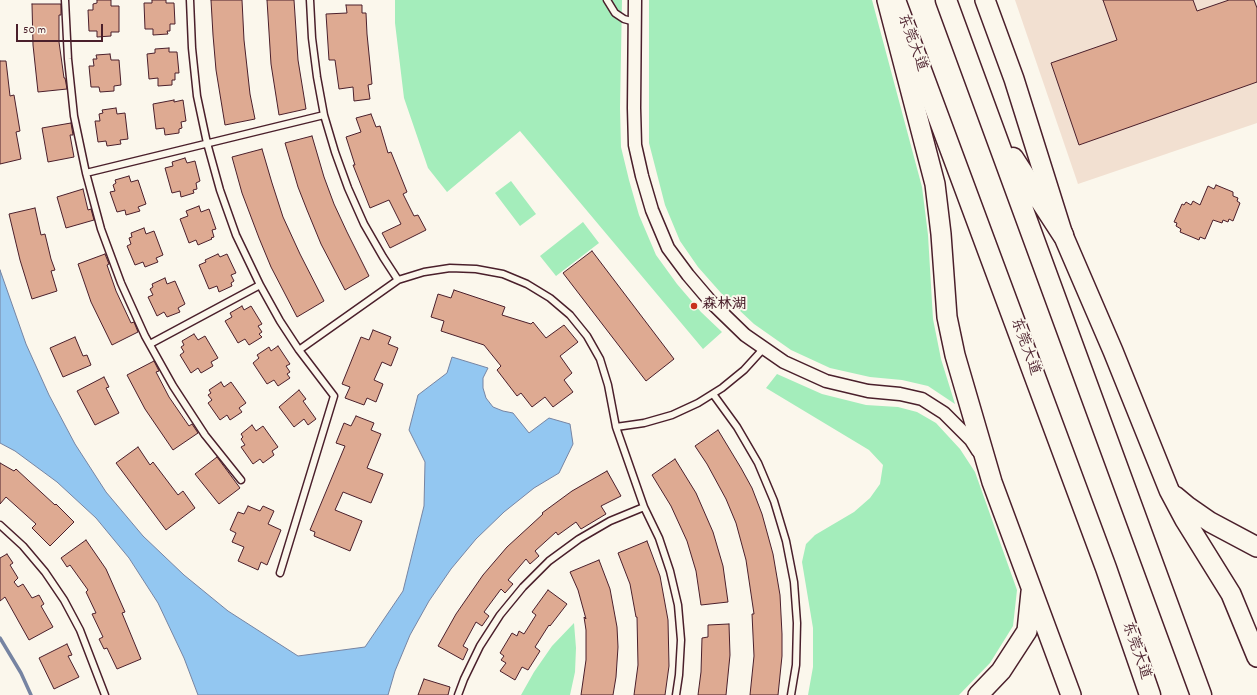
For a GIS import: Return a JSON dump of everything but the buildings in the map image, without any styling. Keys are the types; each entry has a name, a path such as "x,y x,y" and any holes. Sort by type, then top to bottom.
{"highway":[{"name":"东莞大道","path":"895,0 1106,568 1150,695"},
{"path":"946,0 1200,695"},
{"path":"992,124 1063,235"}],"main road":[{"path":"887,0 935,184 941,234 947,317 955,356 988,466 1071,695"},
{"path":"985,0 1014,79 1063,235 1113,351 1169,490 1185,520 1231,594 1257,657"},
{"path":"1169,490 1187,506 1210,522 1257,547"},
{"path":"978,695 1001,671 1026,631 1031,588"}],"street":[{"path":"635,0 635,145 652,210 668,248 688,275 711,302 745,335 784,362 826,381 868,391 900,394 922,399 944,412 971,440 988,466"}],"lane":[{"path":"65,0 68,58 74,116 86,173 101,229 121,283 150,344 174,386 205,434 241,480"},
{"path":"190,0 192,48 197,96 207,143 220,190 234,229 260,285 280,321 299,350 334,396 280,573"},
{"path":"310,0 312,38 316,69 324,115 334,152 364,224 398,280"},
{"path":"607,0 615,12 624,19 635,22"},
{"path":"86,173 324,115"},
{"path":"299,350 398,280 424,272 443,269 476,269 502,274 521,282 550,298 570,315 587,336 600,359 608,385 616,427 644,506 659,538 668,565 678,605 681,640 676,695"},
{"path":"150,344 260,285"},
{"path":"616,427 644,423 672,415 698,403 722,388 744,370 764,348"},
{"path":"713,394 737,427 758,463 774,501 786,541 794,582 797,623 796,665 791,695"},
{"path":"458,695 480,646 500,615 523,587 549,561 579,539 610,521 644,506"},
{"path":"0,525 23,546 45,572 64,600 80,630 105,695"}],"shaded area":[{"path":"1015,0 1257,0 1257,123 1078,184"}],"green space":[{"path":"395,0 622,0 620,108 621,147 639,215 656,255 677,284 701,312 722,332 703,349 520,131 447,192 428,168 404,98 395,23"},
{"path":"649,0 872,0 922,187 928,235 933,319 941,359 955,404 928,386 902,380 870,377 830,368 791,350 754,324 721,293 698,267 680,241 665,205 649,143"},
{"path":"511,181 536,214 520,226 495,193"},
{"path":"583,222 599,243 556,276 540,256"},
{"path":"777,374 822,394 866,405 898,407 917,412 936,423 960,449 975,472 1017,590 1013,626 990,663 959,695 808,695 813,667 813,628 802,562 806,544 815,535 854,512 870,498 880,484 883,465 869,450 766,388"},
{"path":"574,623 576,648 575,672 570,695 521,695 534,672 552,646"}],"water":[{"path":"0,270 26,344 49,395 75,444 106,492 143,536 184,575 228,611 298,656 365,647 403,591 424,506 425,462 409,430 418,395 447,373 452,357 488,368 483,378 483,388 486,398 493,407 513,413 529,433 549,418 570,424 573,444 559,473 534,488 504,512 476,539 451,569 429,601 410,635 395,671 388,695 198,695 184,658 158,603 129,558 96,518 57,482 15,451 0,443"}],"waterway":[{"path":"0,638 21,673 31,695"}],"place":[{"name":"森林湖","path":"694,306"}]}
